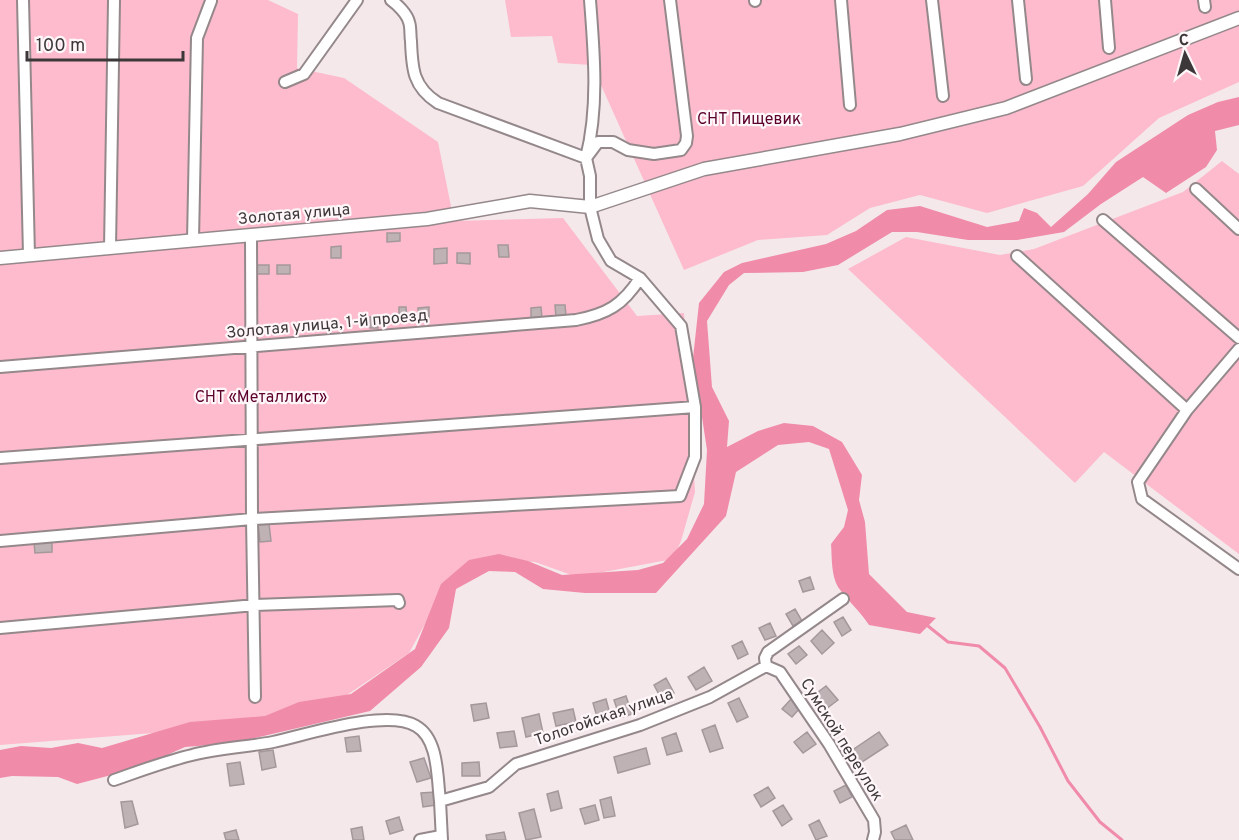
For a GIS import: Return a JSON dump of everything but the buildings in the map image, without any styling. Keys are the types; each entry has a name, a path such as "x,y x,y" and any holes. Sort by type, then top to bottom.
{"street":[{"path":"23,0 28,255"},
{"path":"285,82 304,74 357,0"},
{"path":"391,0 409,22 412,69 415,79 427,96 438,103 586,158"},
{"path":"0,541 252,519 680,496 695,456 695,407 681,326 640,278 611,261 598,239 590,207 590,176 586,158 593,120 594,52 590,0"},
{"path":"586,158 598,142 613,142 628,150 654,154 681,150 686,143 670,0"},
{"path":"841,0 850,105"},
{"path":"932,0 943,96"},
{"path":"1018,0 1026,79"},
{"path":"1105,0 1109,48"},
{"path":"110,248 114,1"},
{"path":"193,240 197,38 211,1"},
{"path":"590,207 704,169 900,134 1006,108 1239,18"},
{"path":"1196,189 1239,229"},
{"name":"Золотая улица","path":"0,258 427,219 530,201 590,207"},
{"path":"1103,220 1239,338"},
{"path":"251,235 255,697"},
{"path":"1017,256 1187,410"},
{"name":"Золотая улица, 1-й проезд","path":"0,366 586,318 615,307 640,278"},
{"path":"1239,349 1187,410 1137,482 1142,499 1239,569"},
{"path":"0,458 695,407"},
{"name":"Тологойская улица","path":"440,801 489,787 516,764 650,721 710,697 766,666 765,658 768,652 843,598"},
{"path":"0,628 255,605 398,600 399,603"},
{"name":"Сумской переулок","path":"766,666 780,672 829,744 873,820 875,832 873,840"},
{"path":"114,780 193,754 273,742 340,726 388,720 415,725 426,734 431,744 440,801 441,838 420,840"}],"green space":[{"name":"СНТ «Металлист»","path":"0,0 268,0 298,14 297,68 344,78 438,142 454,221 563,218 637,316 684,313 695,492 681,541 673,559 577,577 535,562 484,559 436,604 409,653 347,695 243,726 0,745"},
{"name":"СНТ Пищевик","path":"505,0 1239,0 1239,82 1159,118 1083,186 987,213 920,195 870,208 827,235 758,240 684,270 592,65 558,63 552,36 511,37"},
{"path":"1222,161 1239,174 1239,554 1104,452 1075,483 848,269 906,237 1000,255 1034,249 1183,192"}],"shaded area":[{"path":"1239,97 1239,125 1215,131 1217,150 1206,167 1166,193 1143,177 1101,204 1064,232 1017,240 968,240 917,232 892,232 838,265 803,272 744,273 729,285 707,321 712,387 729,421 727,447 758,431 784,423 813,426 842,442 862,475 859,500 865,522 869,574 907,612 936,618 920,634 869,625 838,587 833,572 831,544 844,527 848,510 829,449 809,442 778,445 736,472 726,516 656,593 585,593 543,589 515,572 489,571 456,589 449,628 421,667 370,711 234,743 185,747 138,768 77,784 58,777 0,778 0,750 21,746 51,748 78,743 102,748 190,722 265,716 299,702 351,694 415,649 441,584 469,560 499,554 528,561 562,575 638,570 663,563 687,539 704,504 707,450 693,358 699,303 724,272 742,263 826,244 856,231 887,210 920,206 987,227 1019,221 1024,208 1037,213 1051,227 1088,194 1116,162 1188,115 1218,102"}],"waterway":[{"path":"928,626 948,642 979,646 1005,668 1040,727 1068,781 1100,822 1122,840"}]}
